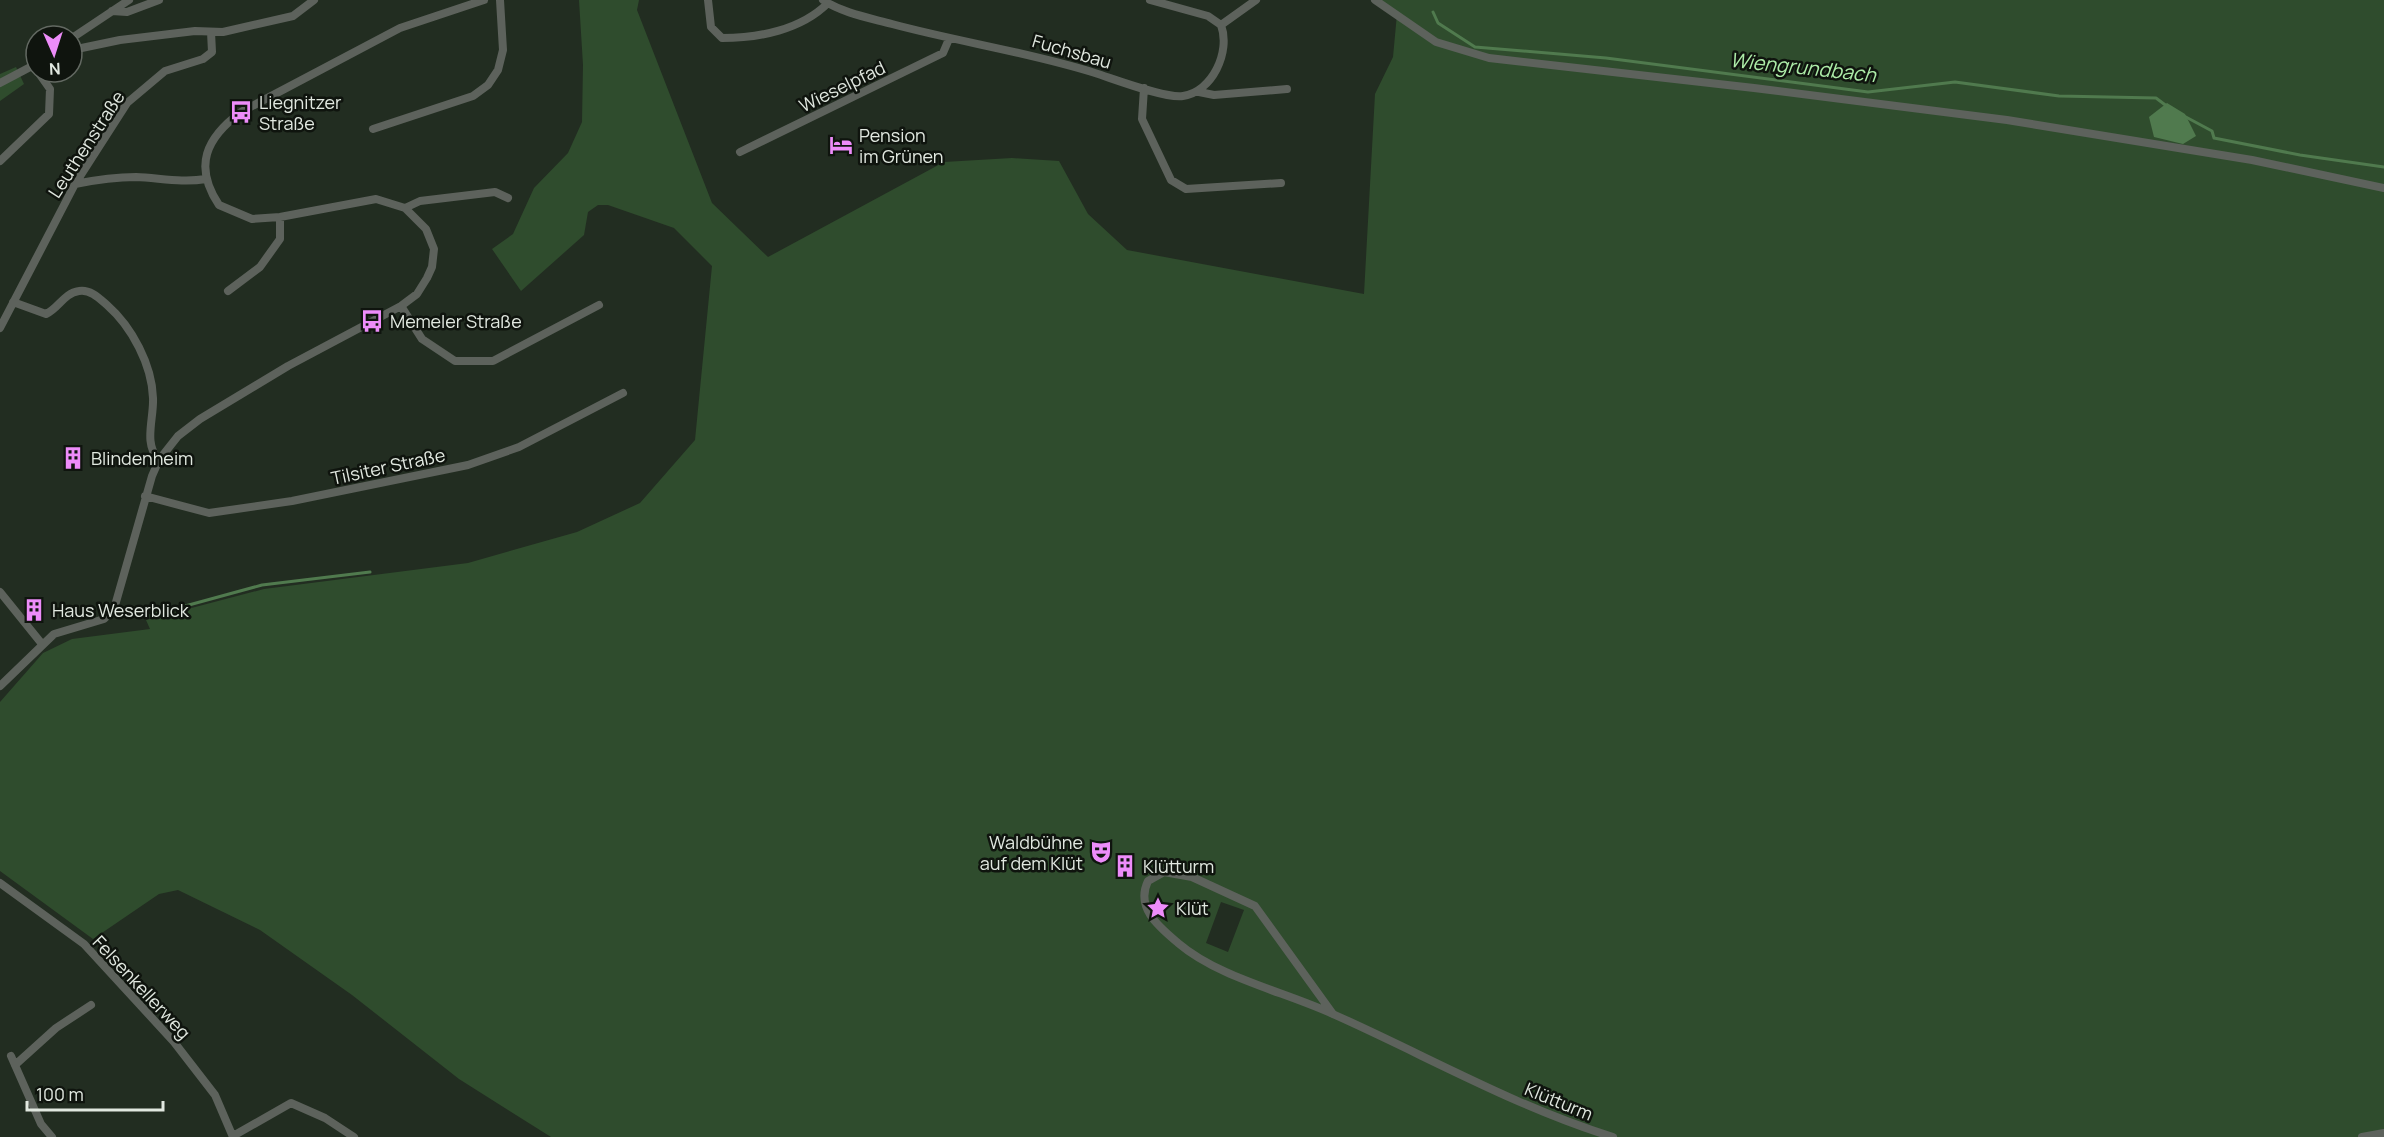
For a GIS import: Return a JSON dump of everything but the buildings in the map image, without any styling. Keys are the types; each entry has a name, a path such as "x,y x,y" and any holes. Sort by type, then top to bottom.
{"street":[{"path":"84,29 129,0"},
{"path":"110,11 127,12 159,0"},
{"path":"84,48 120,40 195,31 223,32 292,16 314,0"},
{"path":"0,686 54,634 71,627 104,619 114,609 122,588 145,496 159,460 178,436 200,419 288,366 401,306 417,294 428,278 434,249 426,229 405,208 376,199 280,217 252,219 232,213 219,205 206,179 204,165 208,149 219,128 241,112 400,28 484,0"},
{"path":"373,129 473,96 488,85 498,70 503,50 500,0"},
{"path":"708,0 711,27 722,38 752,38 783,28 816,15 826,2"},
{"path":"1150,0 1208,16 1221,25 1224,43 1220,59 1208,83 1199,92"},
{"path":"1221,25 1256,0"},
{"path":"1375,0 1436,42 1489,58 2007,120 2252,160 2384,188"},
{"name":"Fuchsbau","path":"826,2 865,17 949,39 1065,63 1180,97 1199,92 1214,95 1287,89"},
{"name":"Leuthenstraße","path":"1,322 75,184 127,103 165,71 203,59 212,52 211,32"},
{"name":"Wieselpfad","path":"740,152 943,53 949,39"},
{"path":"0,83 24,72"},
{"path":"0,161 49,114 50,89 47,84"},
{"path":"1144,88 1142,119 1171,180 1186,189 1281,183"},
{"path":"75,184 110,177 175,181 206,179"},
{"path":"405,208 420,201 495,192 508,198"},
{"path":"228,291 260,267 280,239 280,217"},
{"path":"13,302 46,314 54,310 64,298 83,290 96,296 111,308 136,342 151,379 153,399 150,446 159,460"},
{"path":"401,306 422,339 454,361 493,361 599,305"},
{"name":"Tilsiter Straße","path":"145,496 209,513 292,501 468,465 519,447 623,393"},
{"path":"0,592 42,644"},
{"name":"Klütturm","path":"1333,1014 1256,906 1192,877 1164,872 1148,881 1142,895 1143,904 1149,914 1179,944 1208,963 1333,1014 1562,1121 1613,1137"},
{"name":"Felsenkellerweg","path":"0,883 84,944 174,1042 214,1095 233,1137"},
{"path":"15,1065 56,1028 91,1005"},
{"path":"11,1056 41,1124 52,1137"},
{"path":"233,1137 291,1103 325,1118 354,1137"},
{"path":"2362,1137 2384,1133"}],"shaded area":[{"name":"Klüt","path":"579,0 639,0 637,10 712,203 768,257 944,162 1012,158 1059,161 1088,214 1127,250 1364,294 1375,94 1393,57 1397,14 1375,0 2384,0 2384,1137 551,1137 459,1079 352,995 260,930 178,890 159,894 93,939 0,871 0,702 43,653 72,639 150,629 146,620 264,589 468,563 577,532 640,503 695,440 712,266 674,228 608,205 598,205 588,212 584,235 521,291 492,249 513,234 534,188 568,153 582,122 583,65","holes":["1221,902 1244,910 1228,952 1206,943"]},
{"path":"16,67 24,84 0,101 0,74"},
{"path":"2167,103 2185,114 2196,136 2183,144 2154,137 2149,117"}],"waterway":[{"name":"Wiengrundbach","path":"1433,12 1438,23 1475,47 1606,58 1868,92 1955,82 2059,96 2156,98 2168,107"},
{"name":"Wiengrundbach","path":"2184,116 2212,131 2214,138 2300,155 2384,167"},
{"path":"145,617 262,585 370,572"}],"place":[{"name":"Liegnitzer Straße","path":"241,112"},
{"name":"Pension im Grünen","path":"841,145"},
{"name":"Memeler Straße","path":"372,321"},
{"name":"Blindenheim","path":"73,458"},
{"name":"Haus Weserblick","path":"34,610"},
{"name":"Waldbühne auf dem Klüt","path":"1101,852"},
{"name":"Klütturm","path":"1125,866"},
{"name":"Klüt","path":"1158,908"}]}
